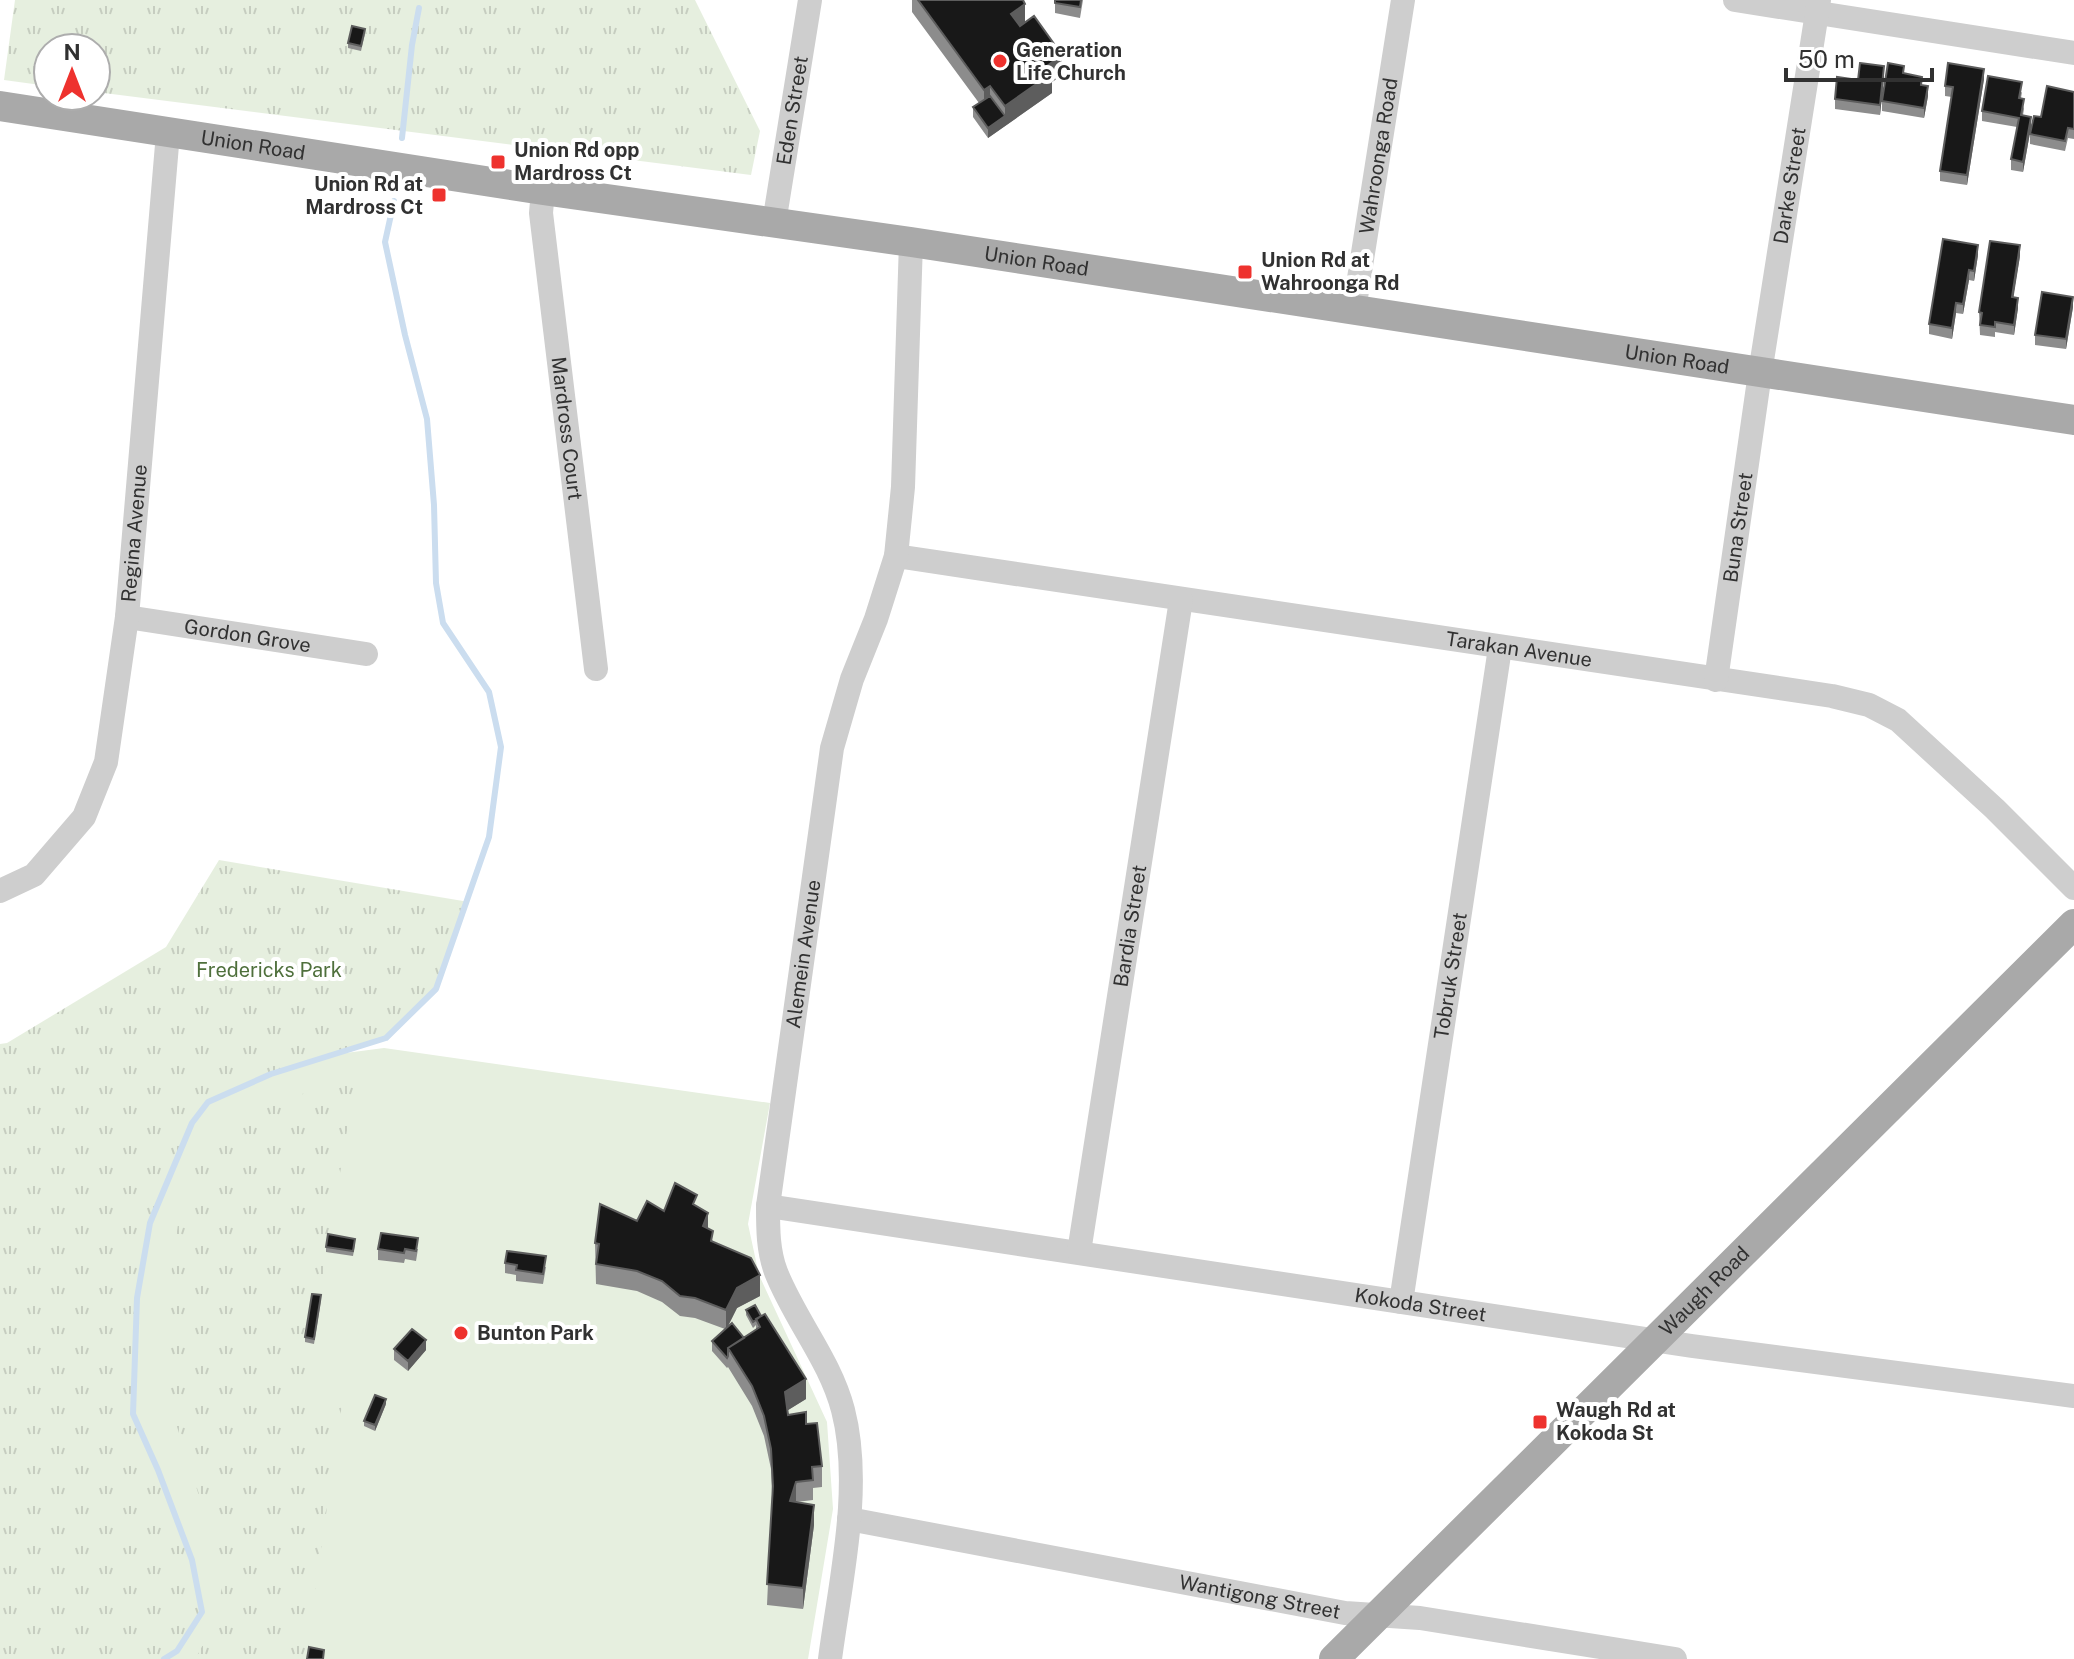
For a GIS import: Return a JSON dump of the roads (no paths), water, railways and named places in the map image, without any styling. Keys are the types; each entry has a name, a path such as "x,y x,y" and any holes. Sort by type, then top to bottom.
{"main road":[{"name":"Union Road","path":"0,106 2074,420"},
{"name":"Waugh Road","path":"1334,1659 2074,924"}],"street":[{"name":"Eden Street","path":"774,223 810,0"},
{"name":"Wahroonga Road","path":"1354,310 1403,0"},
{"path":"1735,0 1818,7 2074,53"},
{"name":"Darke Street","path":"1760,373 1818,7"},
{"name":"Regina Avenue","path":"0,891 34,875 84,817 106,762 127,617 168,133"},
{"name":"Mardross Court","path":"543,190 541,213 596,669"},
{"name":"Alemein Avenue","path":"830,1659 849,1519 850,1458 843,1410 824,1363 776,1272 768,1239 768,1206 832,748 852,679 896,556 903,487 911,242"},
{"name":"Buna Street","path":"1716,680 1760,373"},
{"name":"Tarakan Avenue","path":"896,556 1832,696 1869,705 1898,720 1995,809 2074,888"},
{"name":"Bardia Street","path":"1079,1252 1181,600"},
{"name":"Gordon Grove","path":"127,617 366,654"},
{"name":"Tobruk Street","path":"1401,1302 1500,648"},
{"name":"Kokoda Street","path":"768,1206 1656,1340 2074,1396"},
{"name":"Wantigong Street","path":"849,1519 1345,1613 1420,1618 1675,1659"}],"waterway":[{"path":"402,138 419,8"},
{"path":"164,1659 177,1651 202,1612 192,1560 133,1414 137,1298 150,1223 192,1123 208,1102 271,1074 386,1038 436,989 489,837 501,747 489,692 443,623 436,583 427,419 385,242 394,201"}],"place":[{"name":"Generation Life Church","path":"1000,61"},
{"name":"Union Rd opp Mardross Ct","path":"498,162"},
{"name":"Union Rd at Mardross Ct","path":"439,195"},
{"name":"Union Rd at Wahroonga Rd","path":"1245,272"},
{"name":"Bunton Park","path":"461,1333"},
{"name":"Waugh Rd at Kokoda St","path":"1540,1422"}],"park label":[{"name":"Fredericks Park","path":"269,970"}]}
